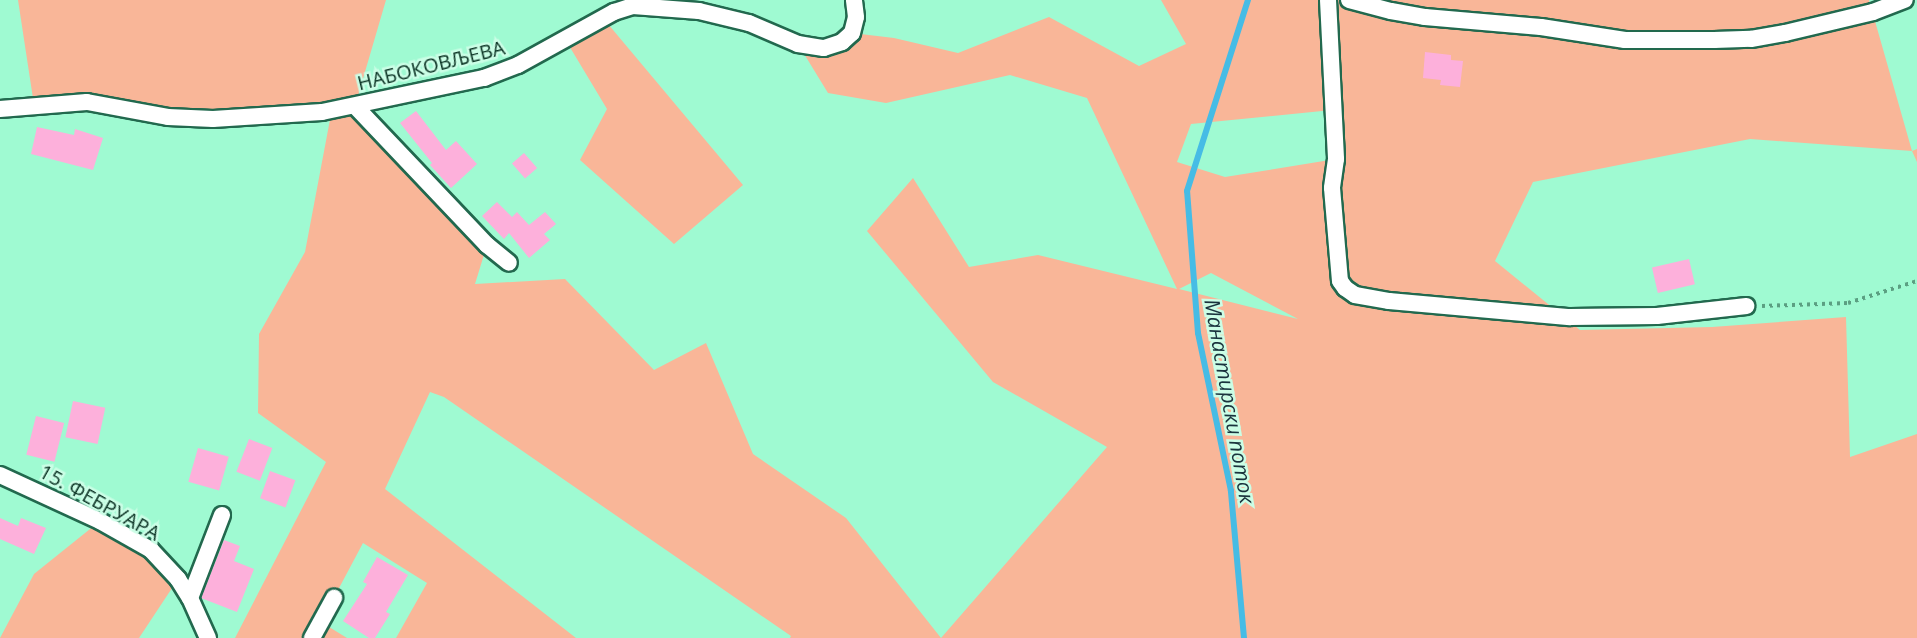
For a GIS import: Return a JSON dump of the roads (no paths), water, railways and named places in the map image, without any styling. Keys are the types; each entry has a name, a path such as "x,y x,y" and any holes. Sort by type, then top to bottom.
{"street":[{"name":"НАБОКОВЉЕВА","path":"0,109 87,102 168,117 213,119 270,117 355,106 493,75 518,65 614,12 633,6 699,11 750,23 798,44 824,48 842,42 852,33 856,17 854,0"},
{"path":"1328,0 1336,159 1332,188 1340,281 1355,295 1389,302 1570,318 1627,318 1746,306"},
{"path":"1349,0 1425,17 1541,27 1624,40 1751,39 1873,12 1905,0"},
{"path":"355,106 487,245 509,263"},
{"name":"15. ФЕБРУАРА","path":"0,476 100,521 150,550 178,579 190,598 208,638"},
{"path":"190,598 222,515"},
{"path":"312,638 334,598"}],"waterway":[{"name":"Манастирски поток","path":"1244,638 1231,491 1198,333 1187,191 1248,0"}]}
